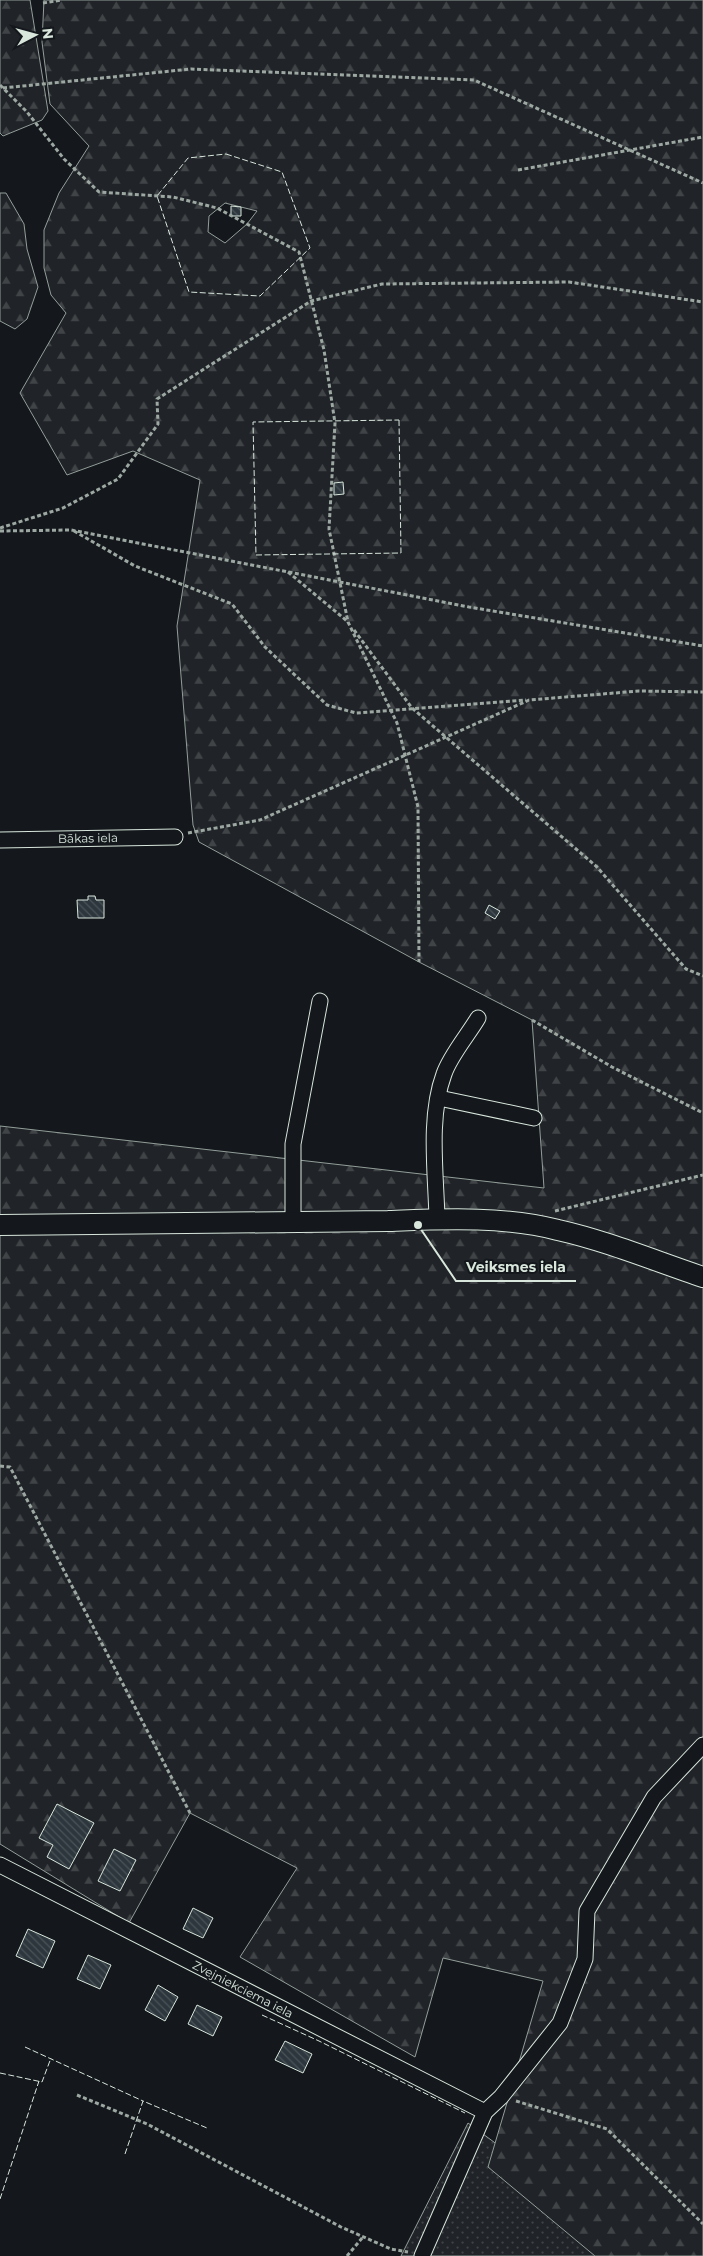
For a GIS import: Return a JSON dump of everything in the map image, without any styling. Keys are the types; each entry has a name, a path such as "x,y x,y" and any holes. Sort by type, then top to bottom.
{"main road":[{"path":"0,1225 293,1223 437,1219 508,1222 558,1229 703,1277"}],"street":[{"name":"Bākas iela","path":"0,840 175,837"},
{"path":"293,1223 293,1144 320,1001"},
{"path":"437,1219 435,1131 444,1073 478,1018"},
{"path":"439,1098 534,1118"},
{"path":"422,2256 485,2112 501,2097 560,2022 585,1959 586,1911 654,1797 703,1745"},
{"name":"Zvejniekciema iela","path":"0,1865 485,2112"}],"path":[{"path":"43,3 62,0"},
{"path":"1,87 191,69 474,80 703,183"},
{"path":"1,87 26,112 64,159 100,192 173,197 217,208 299,252 324,350 335,423 329,529 348,622 397,723 418,807 419,962"},
{"path":"518,170 703,136"},
{"path":"0,529 63,508 118,478 158,424 157,399 311,301 382,284 569,282 703,302"},
{"path":"0,529 72,530 470,607 703,646"},
{"path":"72,530 136,566 232,604 266,647 327,705 356,713 479,705 639,691 703,692"},
{"path":"288,572 348,622 412,708 597,867 686,969 703,976"},
{"path":"175,837 201,830 260,820 529,700"},
{"path":"532,1020 612,1067 703,1113"},
{"path":"545,1213 703,1175"},
{"path":"0,1466 10,1467 190,1813"},
{"path":"77,2095 148,2124 341,2227 391,2249 422,2256"},
{"path":"501,2097 607,2129 703,2224"},
{"path":"347,2256 363,2236"}],"green space":[{"path":"0,0 30,0 48,111 42,120 3,136 0,133"},
{"path":"44,0 703,0 703,2256 595,2256 488,2167 543,1981 443,1958 415,2057 240,1957 297,1868 190,1813 129,1923 0,1844 0,1126 544,1188 532,1020 419,962 199,842 193,825 177,626 200,480 133,451 67,475 20,393 66,313 51,295 44,268 44,230 59,193 89,146 50,104 42,42","holes":["225,203 257,211 247,224 225,243 208,232 209,216"]},
{"path":"0,193 6,193 24,224 27,249 38,287 27,319 15,329 0,321"},
{"path":"468,2123 649,2256 401,2256"}],"building":[{"path":"231,206 241,207 241,216 231,216"},
{"path":"343,482 344,494 334,495 334,483"},
{"path":"88,896 95,896 96,900 104,900 104,918 78,918 77,900 88,900"},
{"path":"489,905 500,911 495,919 485,913"},
{"path":"57,1804 94,1823 69,1869 47,1857 53,1845 39,1838"},
{"path":"114,1849 136,1860 120,1891 98,1881"},
{"path":"193,1908 213,1918 203,1938 183,1929"},
{"path":"28,1929 55,1941 43,1968 16,1956"},
{"path":"88,1955 111,1965 100,1989 77,1979"},
{"path":"158,1985 178,1997 165,2021 145,2010"},
{"path":"197,2005 222,2017 213,2036 188,2024"},
{"path":"285,2041 312,2054 303,2073 275,2060"}],"fence":[{"path":"226,154 282,172 310,248 260,296 189,292 157,196 188,158 226,154"},
{"path":"399,420 401,553 256,555 253,422 399,420"},
{"path":"262,2015 465,2113"},
{"path":"25,2047 143,2101"},
{"path":"0,2073 42,2082 51,2058"},
{"path":"0,2199 39,2081"},
{"path":"125,2154 143,2101 207,2128"}],"place":[{"name":"Veiksmes iela","path":"418,1225"}]}
